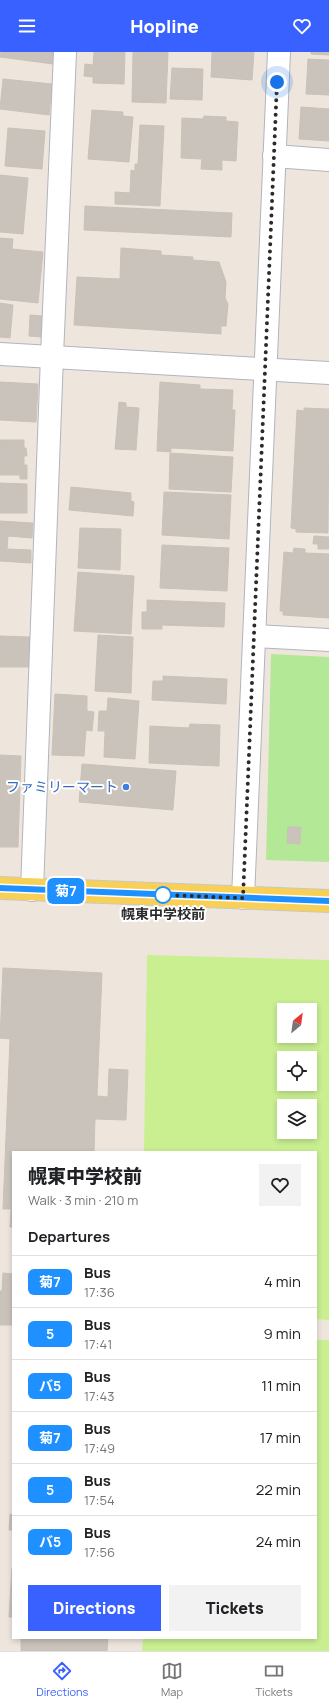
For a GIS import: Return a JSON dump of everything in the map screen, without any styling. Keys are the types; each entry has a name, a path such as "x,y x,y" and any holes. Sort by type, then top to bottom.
{"main road":[{"path":"0,888 329,901"}],"street":[{"path":"32,890 65,52"},
{"path":"243,898 278,52"},
{"path":"274,156 329,160"},
{"path":"0,354 329,373"},
{"path":"255,636 329,640"}],"green space":[{"path":"271,654 329,657 329,862 266,860"},
{"path":"147,955 329,960 329,1320 317,1319 317,1151 144,1151"},
{"path":"317,1340 329,1340 329,1651 142,1651 143,1639 317,1639"}],"building":[{"path":"1,52 54,52 53,64 0,57"},
{"path":"94,52 125,52 124,84 93,83 93,77 84,76 85,64 93,65"},
{"path":"133,52 168,52 166,103 132,102"},
{"path":"212,52 254,52 252,80 211,77"},
{"path":"311,52 329,52 329,55 311,54"},
{"path":"308,59 329,60 329,95 306,94"},
{"path":"172,68 203,69 202,100 170,99"},
{"path":"3,79 52,84 49,115 0,109"},
{"path":"301,107 329,109 329,141 299,139"},
{"path":"92,110 123,112 123,116 133,117 129,162 88,159"},
{"path":"204,116 226,117 226,121 238,122 236,161 222,160 222,170 201,169 202,159 181,158 182,118 203,119"},
{"path":"140,125 164,126 160,206 115,204 115,192 130,193 131,170 135,171 135,164 138,164"},
{"path":"8,128 45,131 42,169 5,166"},
{"path":"0,175 28,178 23,234 0,232"},
{"path":"85,206 232,213 231,237 84,230"},
{"path":"0,238 13,239 12,249 43,252 38,303 0,299"},
{"path":"121,248 161,251 161,255 193,257 193,260 219,262 226,282 225,298 228,304 226,326 221,326 221,334 74,325 77,277 120,279"},
{"path":"0,303 13,305 10,338 0,337"},
{"path":"30,315 42,316 41,337 29,336"},
{"path":"0,382 38,384 36,422 0,420"},
{"path":"160,382 200,385 200,389 233,390 232,410 235,410 233,451 171,448 171,452 157,451"},
{"path":"119,402 126,403 126,407 139,408 136,450 115,449"},
{"path":"304,408 329,409 328,533 296,532 296,529 291,528 297,410 304,411"},
{"path":"0,440 24,440 24,448 26,448 27,456 24,456 24,465 27,465 27,479 20,479 20,475 0,475"},
{"path":"170,453 233,457 231,492 169,489"},
{"path":"0,483 27,484 27,513 0,513"},
{"path":"71,487 131,493 131,501 134,502 133,516 69,510"},
{"path":"164,492 231,495 229,539 162,535"},
{"path":"0,521 33,523 32,538 8,536 7,549 31,550 31,563 0,561"},
{"path":"80,528 121,529 120,570 78,568"},
{"path":"314,536 329,537 329,549 318,549 318,544 313,544"},
{"path":"162,545 229,548 227,591 160,588"},
{"path":"294,548 305,549 305,553 329,554 329,618 283,615 283,611 280,611 284,552 293,553"},
{"path":"78,572 134,576 131,634 74,631"},
{"path":"147,600 225,603 224,627 162,625 162,629 142,629 142,612 147,612"},
{"path":"98,635 133,637 131,693 95,691"},
{"path":"0,636 30,637 30,667 0,667"},
{"path":"163,676 227,679 226,704 152,700 153,681 163,681"},
{"path":"55,694 87,696 87,711 94,712 92,731 86,730 84,756 52,755"},
{"path":"108,698 139,701 135,759 104,757 105,731 98,731 99,711 107,711"},
{"path":"190,724 220,725 219,766 149,763 150,726 189,728"},
{"path":"0,755 21,756 18,847 0,847"},
{"path":"82,764 176,771 173,810 79,802"},
{"path":"288,827 301,827 300,844 287,843"},
{"path":"3,968 102,973 97,1096 108,1097 109,1069 128,1070 126,1120 95,1119 94,1151 12,1151 12,1227 10,1227 11,1209 3,1209 10,1039 0,1038"},
{"path":"3,1273 12,1274 12,1325 0,1325 0,1291 2,1291"},
{"path":"10,1514 12,1515 12,1530 9,1530"},
{"path":"12,1568 12,1617 9,1617"},
{"path":"21,1639 108,1639 107,1651 21,1651"}],"bus line":[{"name":"菊7","path":"0,888 329,901"}],"place":[{"name":"ファミリーマート","path":"126,787"},
{"name":"幌東中学校前","path":"163,895"}],"route":[{"path":"163,895 243,898 277,82"}]}
